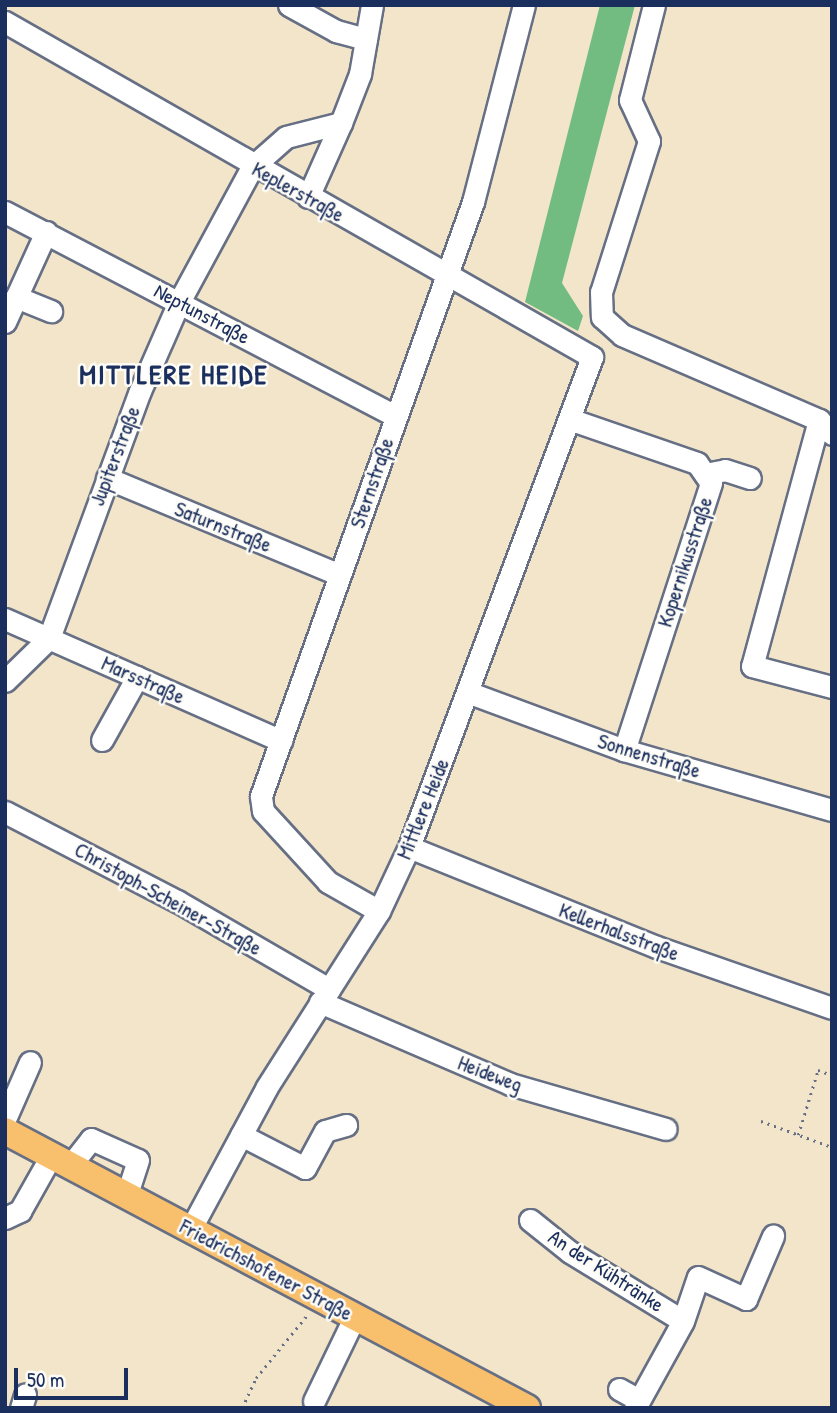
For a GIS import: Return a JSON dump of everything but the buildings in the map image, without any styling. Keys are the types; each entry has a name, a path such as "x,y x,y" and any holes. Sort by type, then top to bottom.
{"main road":[{"name":"Friedrichshofener Straße","path":"5,1131 527,1408"}],"street":[{"path":"289,5 336,31 366,39"},
{"path":"308,197 341,123 366,39 372,5"},
{"name":"Sternstraße","path":"379,911 328,882 263,811 261,796 396,415 449,277 473,202 524,5"},
{"path":"654,5 630,100 649,141 601,292 602,317 622,335 825,427 752,666 832,687"},
{"name":"Keplerstraße","path":"5,22 252,167 593,357"},
{"name":"Jupiterstraße","path":"5,681 49,638 107,478 179,302 252,167 286,137 341,123"},
{"name":"Neptunstraße","path":"5,212 396,415"},
{"path":"5,322 46,232"},
{"path":"16,297 51,311"},
{"name":"Mittlere Heide","path":"190,1230 241,1135 324,995 379,911 409,847 470,693 572,421 593,357"},
{"name":"Kopernikusstraße","path":"572,421 697,463 711,483 624,750"},
{"path":"705,474 725,470 750,478"},
{"name":"Saturnstraße","path":"107,478 340,575"},
{"name":"Marsstraße","path":"5,618 281,741"},
{"path":"102,740 137,677"},
{"name":"Sonnenstraße","path":"470,693 624,750 832,810"},
{"name":"Christoph-Scheiner-Straße","path":"5,812 177,901 324,995"},
{"name":"Kellerhalsstraße","path":"409,847 657,947 832,1008"},
{"name":"Heideweg","path":"324,995 510,1084 666,1129"},
{"path":"5,1119 12,1084 30,1062"},
{"path":"241,1135 304,1168 326,1131 346,1125"},
{"path":"5,1218 20,1212 61,1161 91,1139 138,1160 126,1196"},
{"name":"An der Kühtränke","path":"530,1220 570,1252 682,1321"},
{"name":"An der Kühtränke","path":"637,1404 682,1321 698,1278 746,1299 773,1236"},
{"path":"314,1401 355,1316"},
{"path":"619,1389 637,1404"}],"path":[{"path":"798,1135 818,1070 832,1075"},
{"path":"761,1122 832,1147"},
{"path":"242,1408 256,1378 319,1297"}],"green space":[{"path":"600,5 635,5 562,283 583,316 578,331 525,302"}],"district":[{"name":"MITTLERE HEIDE","path":"174,374"}]}
